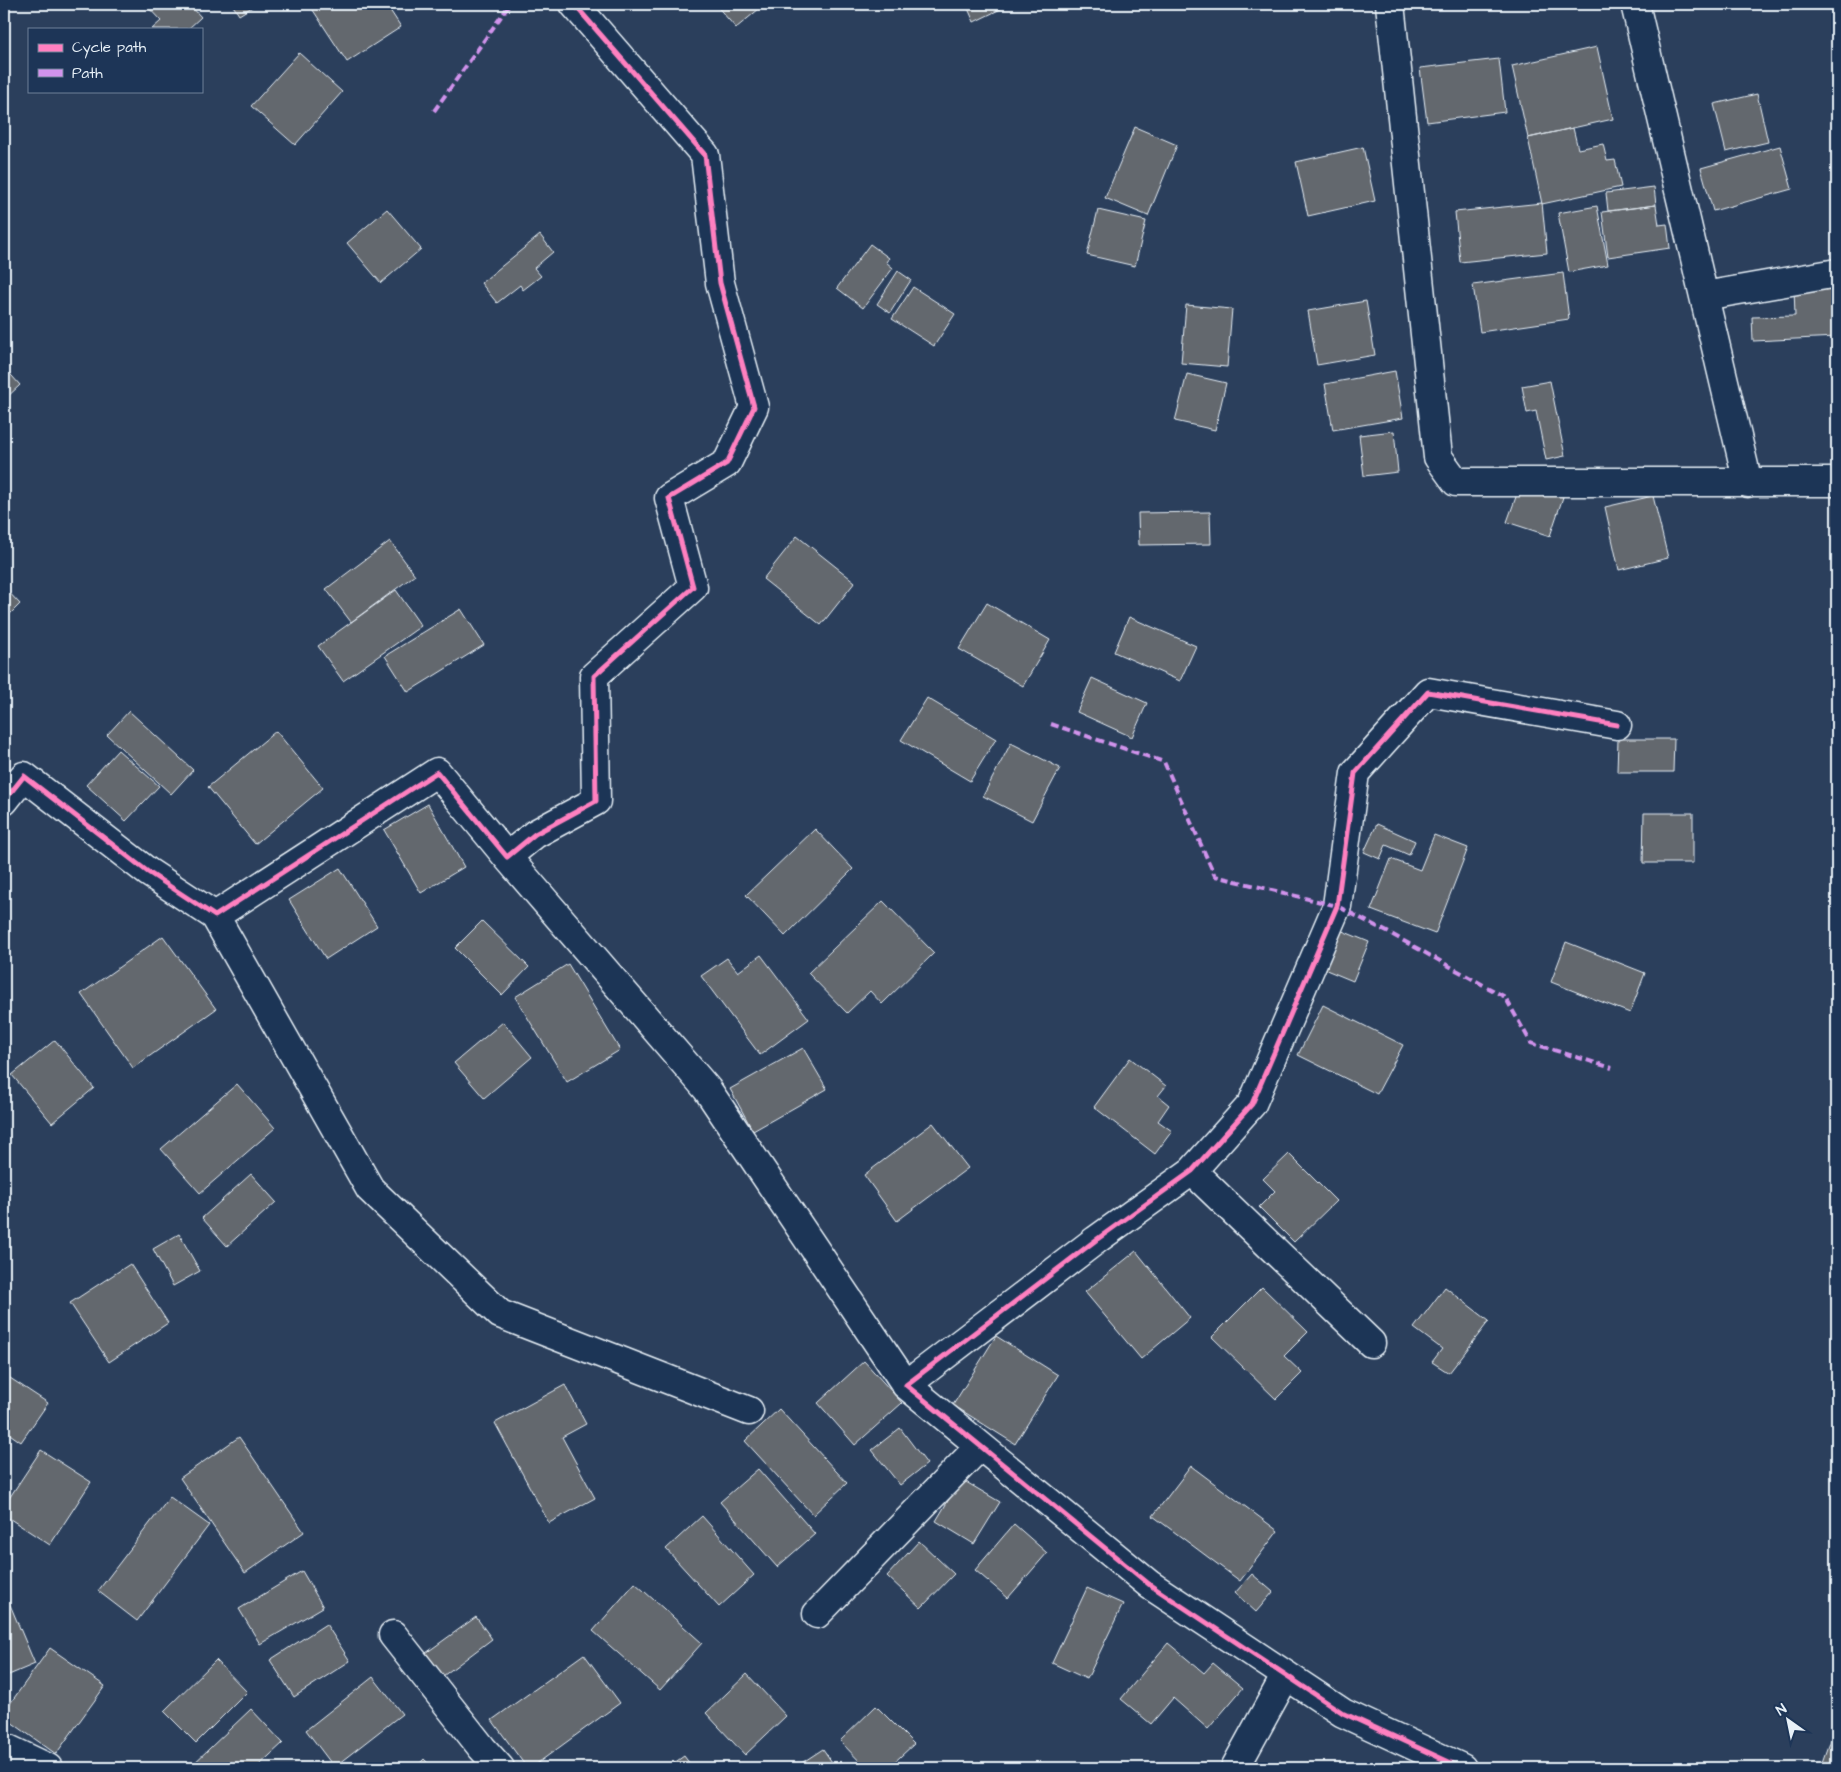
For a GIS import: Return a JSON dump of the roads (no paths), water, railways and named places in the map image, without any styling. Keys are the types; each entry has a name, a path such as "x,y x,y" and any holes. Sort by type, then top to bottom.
{"street":[{"path":"507,857 535,834 596,800 594,676 692,587 669,498 727,463 754,406 720,283 705,155 574,4"},
{"path":"1390,4 1438,457 1456,482 1837,482"},
{"path":"1635,4 1748,483"},
{"path":"1704,296 1837,273"},
{"path":"906,1385 1096,1240 1192,1171 1252,1104 1338,906 1355,773 1428,692 1617,725"},
{"path":"215,916 437,772 507,857 707,1089 906,1385 1150,1584 1344,1713 1462,1768"},
{"path":"4,801 24,776 148,872 215,916 370,1189 500,1314 749,1411"},
{"path":"1192,1171 1372,1343"},
{"path":"818,1614 980,1446"},
{"path":"393,1635 500,1768"},
{"path":"1235,1768 1286,1675"},
{"path":"4,1747 48,1768"}]}
